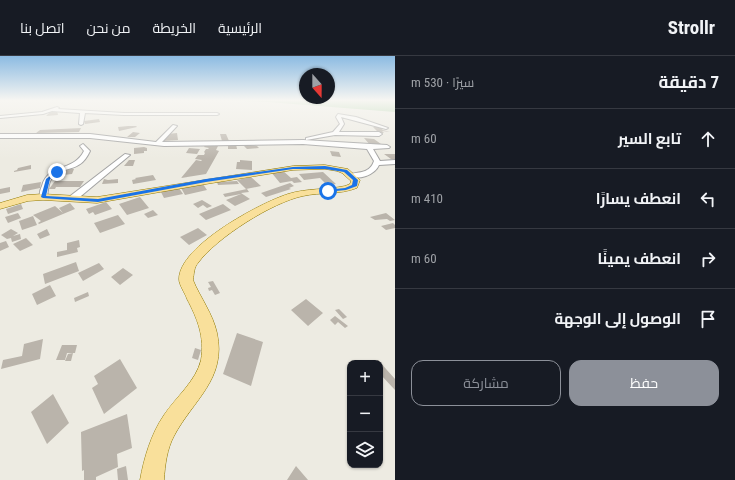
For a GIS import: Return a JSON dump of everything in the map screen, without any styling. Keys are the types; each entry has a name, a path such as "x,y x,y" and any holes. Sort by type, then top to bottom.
{"main road":[{"path":"0,206 27,198 43,197 98,200 206,181 293,168 325,167 345,171 352,175 356,180 354,186 346,189 303,193 284,200 225,232 193,260 187,271 186,280 209,331 211,351 207,371 192,397 171,423 160,446 152,480"}],"street":[{"path":"81,120 81,124"},
{"path":"335,133 342,124 340,120"},
{"path":"358,120 386,128"},
{"path":"158,144 175,126"},
{"path":"303,142 306,139 335,133 379,134"},
{"path":"0,136 90,136 158,144 180,141 303,142 387,147"},
{"path":"43,197 48,179 54,173 77,165 82,161 87,151 83,146"},
{"path":"352,175 366,174 375,167 377,160 369,147"},
{"path":"72,198 127,155"},
{"path":"377,163 395,162"}],"building":[{"path":"99,120 100,122 85,124 84,121"},
{"path":"118,127 137,127 119,131"},
{"path":"373,127 380,127 383,130 390,132 382,131 384,133 379,133"},
{"path":"81,128 79,132 36,133 40,130"},
{"path":"133,132 140,133 135,137 127,137"},
{"path":"177,133 178,140 163,141 163,138 167,138 167,134"},
{"path":"220,134 226,134 229,141 222,141"},
{"path":"364,138 374,139 381,144 378,144 380,146 371,146"},
{"path":"206,144 218,146 216,150 219,151 206,174 181,178 196,160 202,160 195,159 198,155 204,155 206,149 209,148 204,147"},
{"path":"228,144 236,144 237,149 228,149"},
{"path":"248,144 256,144 257,145 249,146 257,146 259,148 247,149 244,146"},
{"path":"134,148 147,148 147,151 144,151 144,153 134,154"},
{"path":"189,148 200,149 197,154 186,153"},
{"path":"330,151 339,152 341,157 332,156"},
{"path":"384,154 395,154 395,159 391,159"},
{"path":"129,160 135,160 133,166 124,166"},
{"path":"240,160 252,161 252,170 236,169 237,162 240,162"},
{"path":"31,165 31,169 14,172 18,168"},
{"path":"65,169 74,169 72,174 63,175"},
{"path":"282,170 291,178 297,177 302,182 294,183 292,181 280,183 271,172"},
{"path":"323,172 336,184 327,185 320,178 304,180 299,174"},
{"path":"153,175 156,180 133,184 132,180 136,179 135,178"},
{"path":"251,177 261,186 246,189 237,180"},
{"path":"104,179 118,179 118,183 102,184"},
{"path":"55,181 84,181 80,187 56,187 55,189 49,189"},
{"path":"237,181 239,184 218,185 217,182"},
{"path":"41,182 40,188 21,192 23,185"},
{"path":"290,183 294,186 289,188 291,189 266,197 261,193"},
{"path":"203,184 207,190 185,195 181,188"},
{"path":"10,187 10,192 0,194 0,189"},
{"path":"179,188 183,194 164,198 161,192"},
{"path":"247,189 249,192 241,193 250,199 235,206 226,200 241,194 225,197 223,194"},
{"path":"140,197 149,208 127,215 119,204"},
{"path":"202,200 212,206 207,208 203,205 198,208 193,204"},
{"path":"106,202 112,209 95,215 93,212 89,214 86,209"},
{"path":"70,203 75,209 39,224 38,223 41,221 33,215 55,206 63,213 59,208"},
{"path":"21,204 23,209 8,214 6,209"},
{"path":"223,204 231,210 206,220 199,214"},
{"path":"153,210 158,215 148,218 144,214"},
{"path":"18,213 21,218 8,223 5,217"},
{"path":"386,213 395,220 375,220 370,217"},
{"path":"118,215 125,224 100,233 94,223"},
{"path":"33,216 37,225 22,230 19,221"},
{"path":"393,223 395,228 386,230 381,226"},
{"path":"198,228 207,235 189,245 180,237"},
{"path":"11,229 18,233 13,236 20,234 21,239 12,242 11,238 7,239 1,235"},
{"path":"47,229 50,235 40,239 37,234"},
{"path":"26,238 33,245 20,251 13,244"},
{"path":"79,240 80,247 77,248 78,252 57,257 57,252 67,250 67,243"},
{"path":"6,241 9,247 0,251 0,243"},
{"path":"76,262 79,271 45,284 43,274"},
{"path":"99,263 104,269 83,281 78,273"},
{"path":"123,268 133,275 120,285 111,277"},
{"path":"213,281 220,293 215,295 212,290 209,291 208,288 211,287 208,282"},
{"path":"50,285 56,296 37,305 32,294"},
{"path":"88,292 89,296 75,302 74,298"},
{"path":"306,299 323,313 308,326 291,310"},
{"path":"339,309 347,317 343,319 335,310"},
{"path":"335,316 348,326 345,328 338,322 335,325 330,320"},
{"path":"237,333 263,342 251,386 223,374"},
{"path":"43,339 40,359 1,369 3,360 22,356 24,344"},
{"path":"62,345 77,345 75,353 67,353 65,360 56,360"},
{"path":"195,348 201,350 198,360 192,358"},
{"path":"73,353 71,361 65,361 68,354"},
{"path":"120,359 137,388 104,414 92,388 98,384 94,376"},
{"path":"383,366 395,379 395,390 383,377"},
{"path":"53,394 69,423 47,444 31,412"},
{"path":"127,414 132,448 117,454 118,467 96,477 96,480 84,480 84,470 82,471 81,432"},
{"path":"126,466 128,480 118,480 117,469"},
{"path":"296,466 308,480 287,480"}],"route":[{"path":"57,172 48,179 43,197 98,200 272,170 293,168 325,167 338,169 352,175 356,180 354,186 346,189 328,191"}]}
